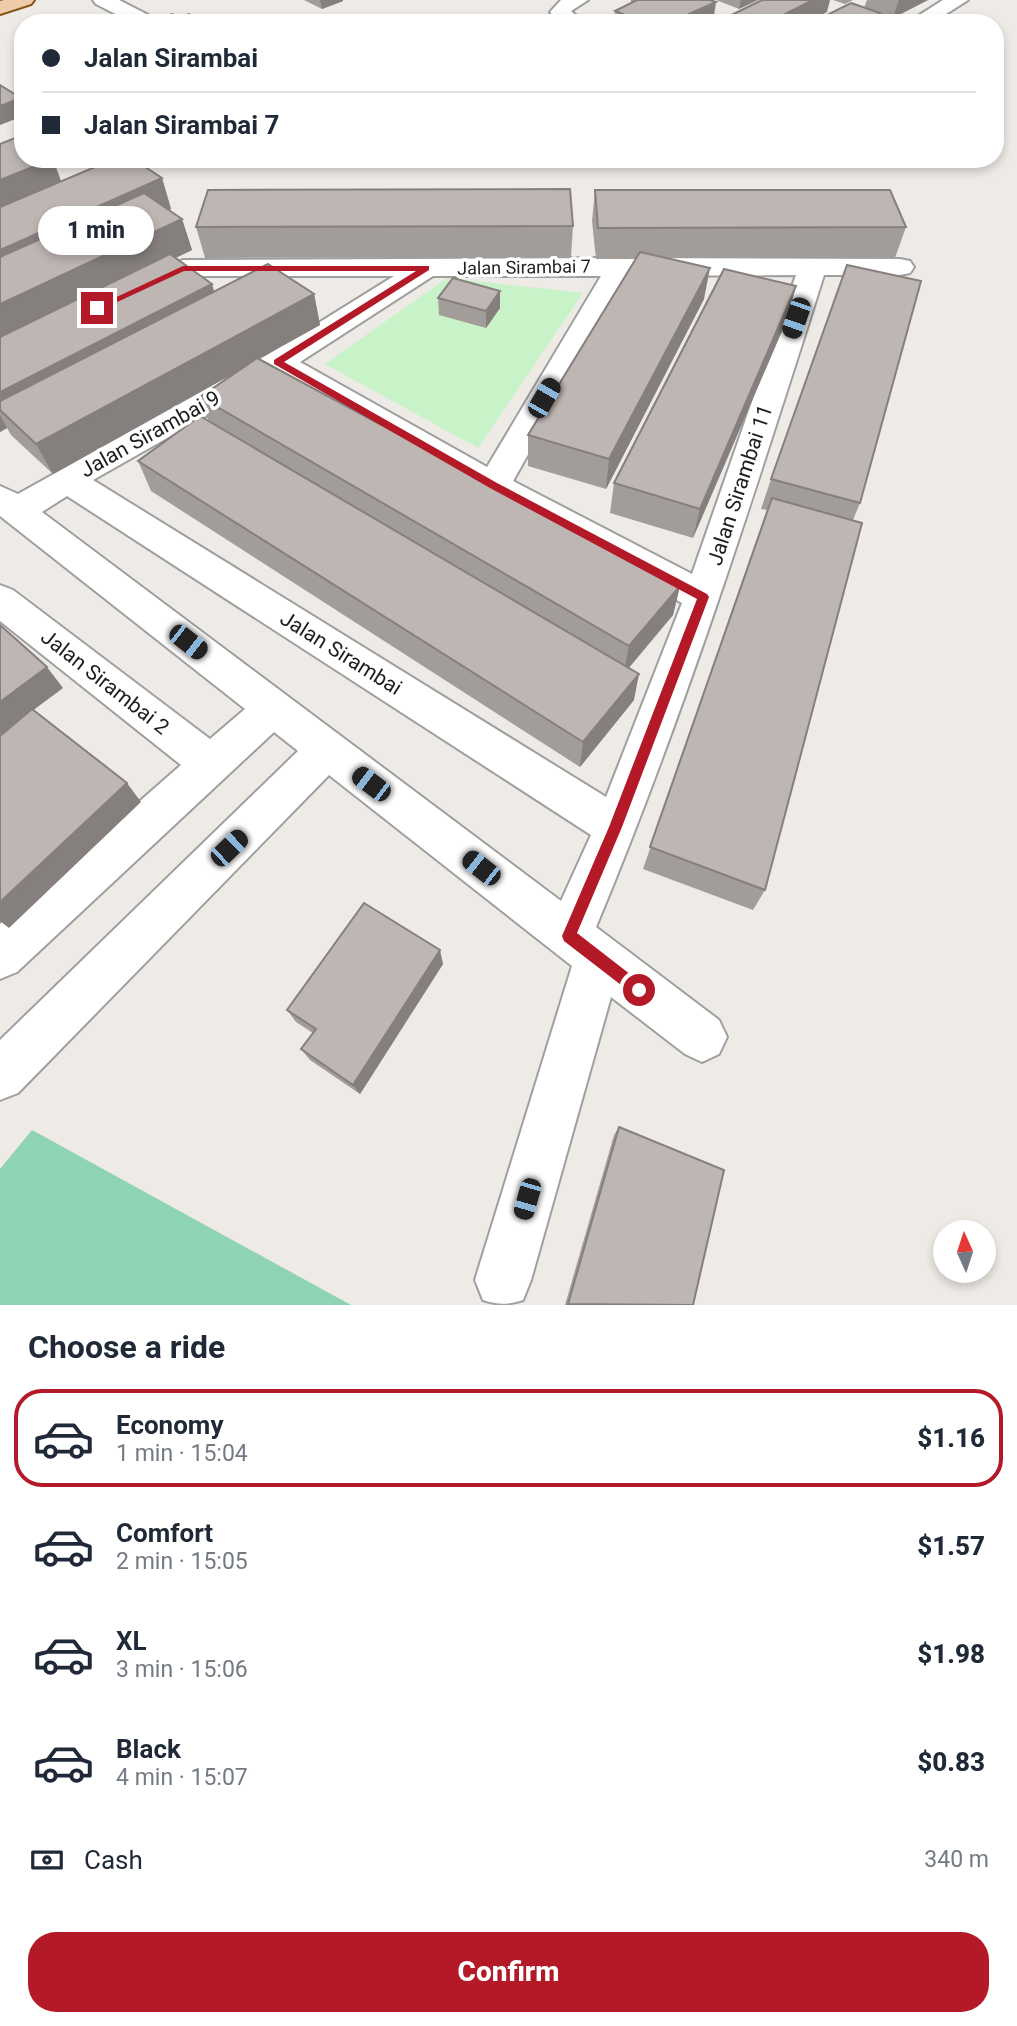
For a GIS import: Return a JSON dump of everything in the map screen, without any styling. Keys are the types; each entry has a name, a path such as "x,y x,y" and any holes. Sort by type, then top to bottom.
{"main road":[{"path":"0,8 24,0"}],"street":[{"path":"103,0 131,14"},
{"path":"564,14 561,12 564,6 578,0"},
{"path":"933,14 958,0"},
{"path":"493,486 621,266"},
{"name":"Jalan Sirambai 11","path":"503,1280 583,947 616,827 703,597 813,267"},
{"name":"Jalan Sirambai 7","path":"122,296 183,268 900,267"},
{"name":"Jalan Sirambai 9","path":"8,505 67,480 278,362 426,268"},
{"path":"278,362 493,486 703,597"},
{"name":"Jalan Sirambai","path":"67,480 616,827"},
{"path":"8,505 702,1037"},
{"name":"Jalan Sirambai 2","path":"0,600 210,763"},
{"path":"0,955 273,708"},
{"path":"4,1062 327,750"}],"green space":[{"path":"447,278 583,293 478,448 325,364"},
{"path":"32,1130 351,1305 0,1305 0,1169"}],"building":[{"path":"637,0 716,2 689,14 623,14 615,11"},
{"path":"762,0 813,0 785,14 733,14"},
{"path":"851,3 880,13 878,14 829,14"},
{"path":"0,85 14,94 14,101 0,106"},
{"path":"14,138 14,168 30,168 0,180 0,144"},
{"path":"93,168 147,168 162,178 0,250 0,207"},
{"path":"570,189 573,226 196,227 208,190"},
{"path":"595,190 890,190 906,227 598,228"},
{"path":"144,193 182,219 0,304 0,257"},
{"path":"640,252 710,268 609,459 528,435"},
{"path":"170,254 212,284 0,392 0,337"},
{"path":"268,264 314,294 36,444 0,410 0,401"},
{"path":"847,265 921,281 860,503 771,479"},
{"path":"724,269 796,286 700,509 614,483"},
{"path":"453,278 500,291 486,311 438,298"},
{"path":"257,358 680,586 629,646 200,397"},
{"path":"200,416 639,674 583,742 138,461"},
{"path":"772,498 862,523 765,890 650,847"},
{"path":"0,625 47,667 0,702"},
{"path":"32,709 127,783 0,902 0,736"},
{"path":"364,903 440,950 353,1085 301,1049 316,1029 287,1010"},
{"path":"619,1127 724,1170 693,1305 568,1304"}],"route":[{"path":"97,308 183,268 426,268 278,362 493,486 703,597 616,827 569,936 639,990"}]}
